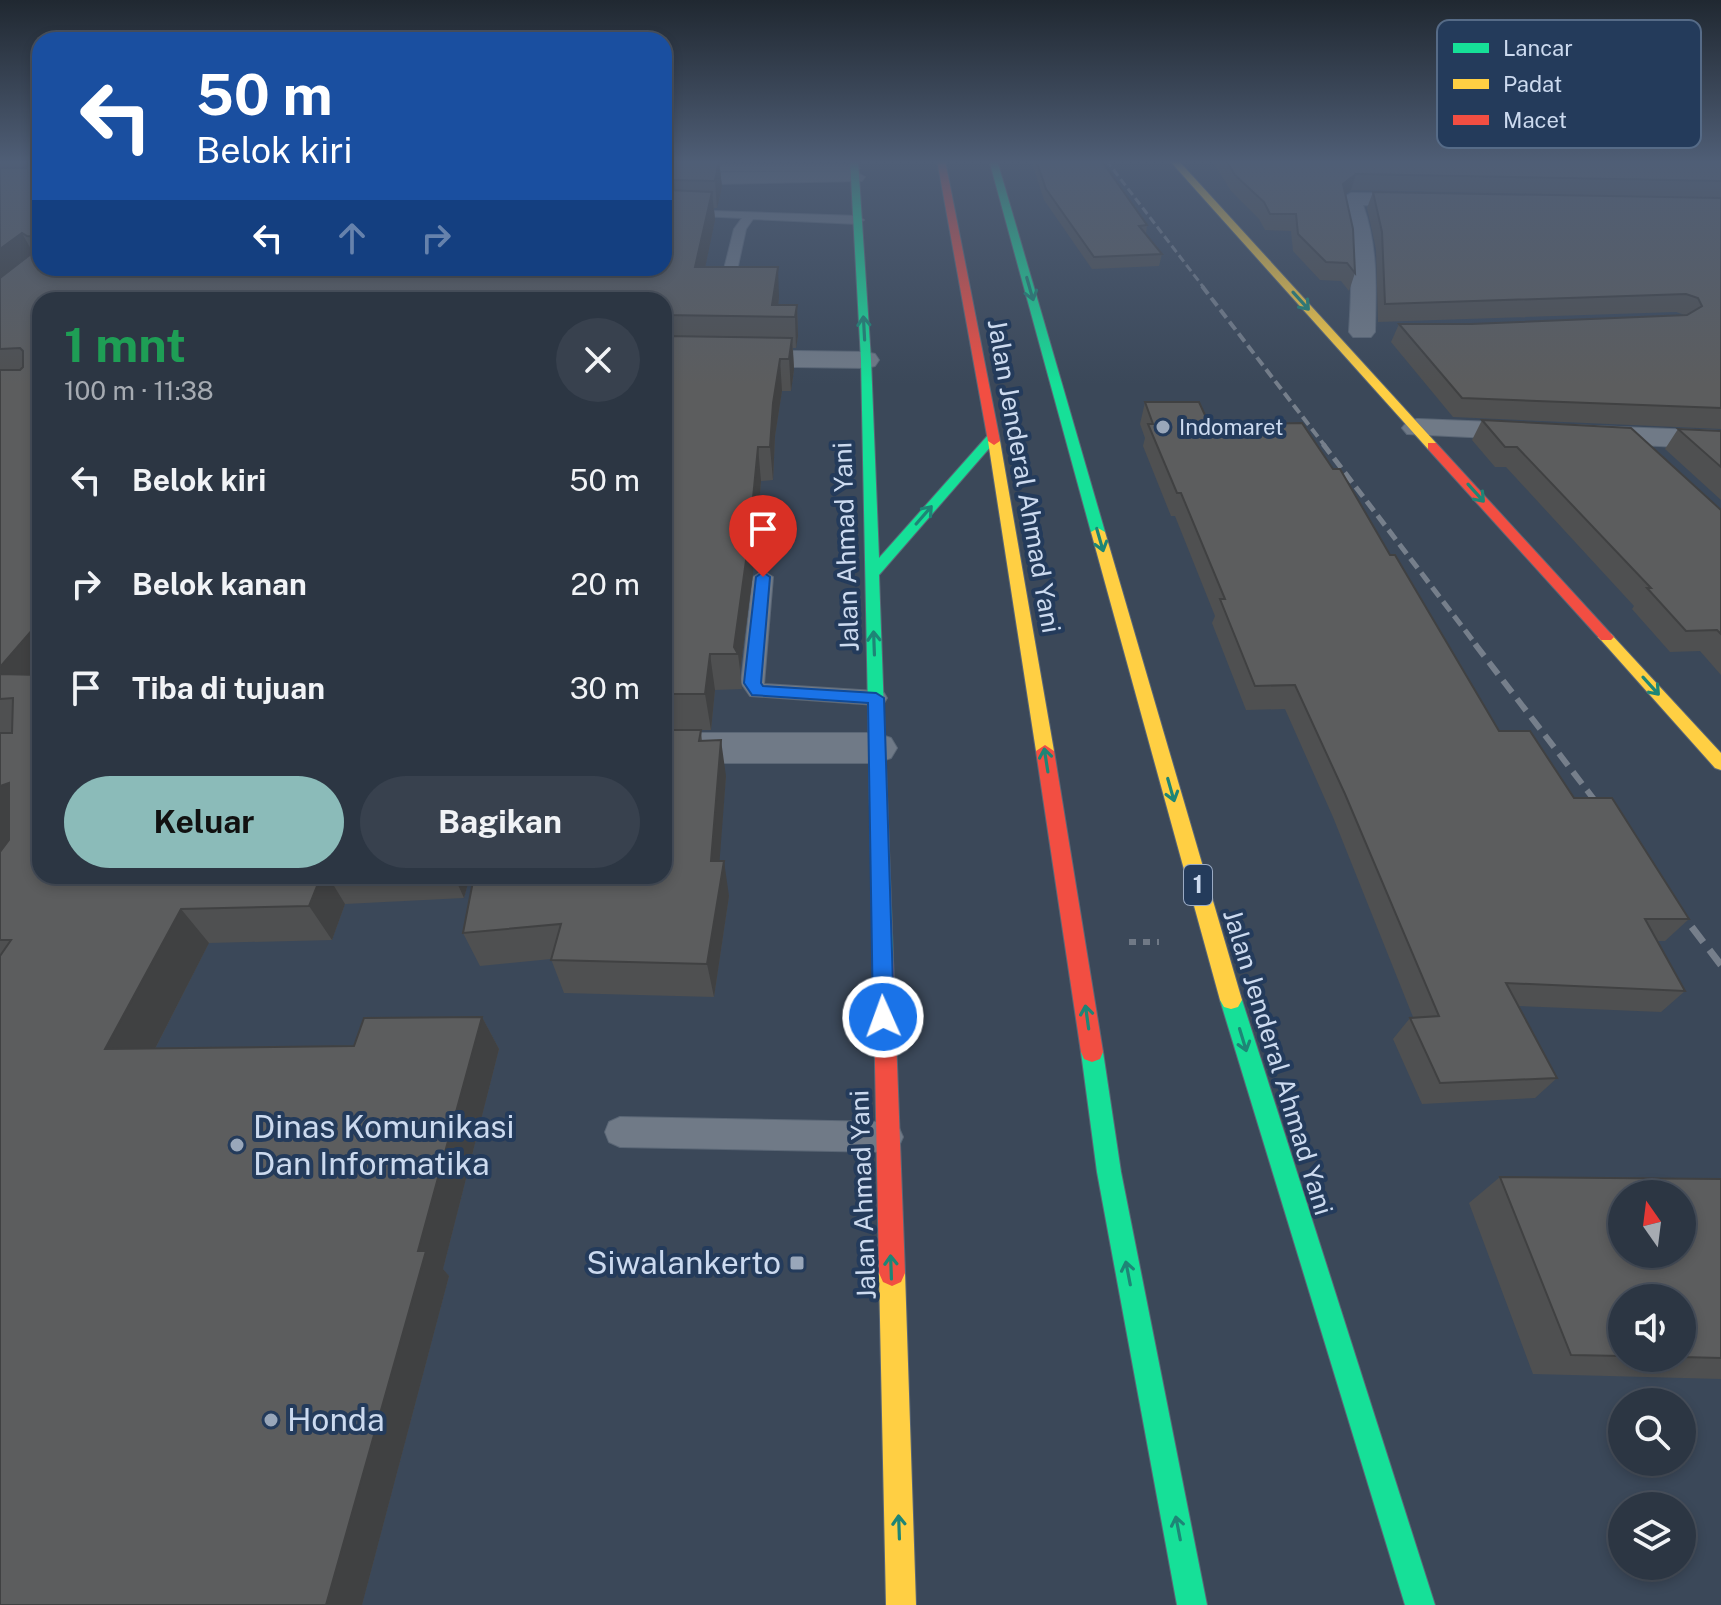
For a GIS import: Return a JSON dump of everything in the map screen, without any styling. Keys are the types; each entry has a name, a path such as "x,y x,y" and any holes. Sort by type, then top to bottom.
{"main road":[{"name":"Jalan Ahmad Yani","path":"859,235 866,360 901,1605"},
{"name":"Jalan Jenderal Ahmad Yani","path":"955,235 993,437 1076,942 1109,1172 1192,1605"},
{"name":"Jalan Jenderal Ahmad Yani","path":"1014,235 1214,942 1420,1605"},
{"path":"1241,235 1721,764"},
{"path":"872,574 993,437"}],"street":[{"path":"1328,331 1375,333 1361,235"},
{"path":"672,357 866,360"},
{"path":"1417,428 1721,440"},
{"path":"1629,437 1661,467"},
{"path":"672,748 876,748"}],"lane":[{"path":"726,289 739,235"},
{"path":"763,577 752,683 758,691 876,698"},
{"path":"620,1132 887,1137"}],"path":[{"path":"1076,942 1214,942"}],"building":[{"path":"0,235 19,235 0,249"},
{"path":"672,235 702,235 695,267 778,267 772,305 797,305 795,317 672,315 672,292 32,292 32,630 0,667 0,370 20,370 23,367 23,351 20,348 0,349 0,278 32,253 32,276 672,276"},
{"path":"1078,235 1146,235 1162,254 1094,257"},
{"path":"1299,235 1353,235 1355,273 1347,263 1326,262"},
{"path":"1382,235 1721,235 1721,408 1462,398 1399,324 1687,315 1702,306 1698,298 1686,294 1385,304"},
{"path":"672,336 792,338 789,359 780,359 770,447 758,447 734,647 738,654 710,654 705,694 672,694"},
{"path":"1145,402 1199,402 1209,424 1302,423 1333,469 1340,469 1390,555 1395,555 1499,731 1530,731 1574,798 1612,798 1689,919 1645,919 1685,991 1506,983 1557,1078 1440,1083 1410,1018 1439,1016 1345,794 1295,685 1255,686 1220,599 1225,599 1181,493 1177,493 1148,424 1153,424"},
{"path":"1482,420 1631,428 1721,510 1721,634 1717,630 1686,631 1647,588 1651,588 1517,447 1505,447"},
{"path":"1678,429 1721,431 1721,467"},
{"path":"0,674 32,675 32,884 318,884 309,906 181,909 105,1049 354,1046 364,1018 482,1017 418,1251 426,1251 326,1605 0,1605 0,956 11,940 0,940 0,852 9,840 9,783 0,786 0,733 12,733 13,698 0,699"},
{"path":"672,730 701,730 699,741 721,740 711,861 724,861 707,964 551,960 561,924 463,933 472,884 672,884"},
{"path":"1500,1177 1721,1179 1721,1358 1696,1357 1696,1284 1608,1284 1608,1356 1571,1355"}],"railway":[{"path":"1163,235 1204,288"},
{"path":"1202,286 1325,446"},
{"path":"1323,444 1477,646"},
{"path":"1475,644 1606,815"},
{"path":"1674,904 1721,965"}],"traffic: fast":[{"path":"858,235 866,360 883,960"},
{"path":"1014,235 1098,532"},
{"path":"872,574 993,437"},
{"path":"1231,1000 1420,1605"},
{"path":"1092,1052 1109,1172 1192,1605"}],"traffic: slow":[{"path":"1241,235 1432,446"},
{"path":"994,441 1045,751"},
{"path":"1098,532 1231,1000"},
{"path":"1606,637 1721,764"},
{"path":"892,1273 901,1605"}],"traffic: jam":[{"path":"955,235 994,441"},
{"path":"1432,446 1606,637"},
{"path":"1045,751 1092,1052"},
{"path":"883,960 892,1273"}],"place":[{"name":"Indomaret","path":"1163,427"},
{"name":"Dinas Komunikasi Dan Informatika","path":"237,1145"},
{"name":"Siwalankerto","path":"797,1263"},
{"name":"Honda","path":"271,1420"}],"route":[{"path":"763,577 752,683 758,691 876,698 883,1017"}]}
